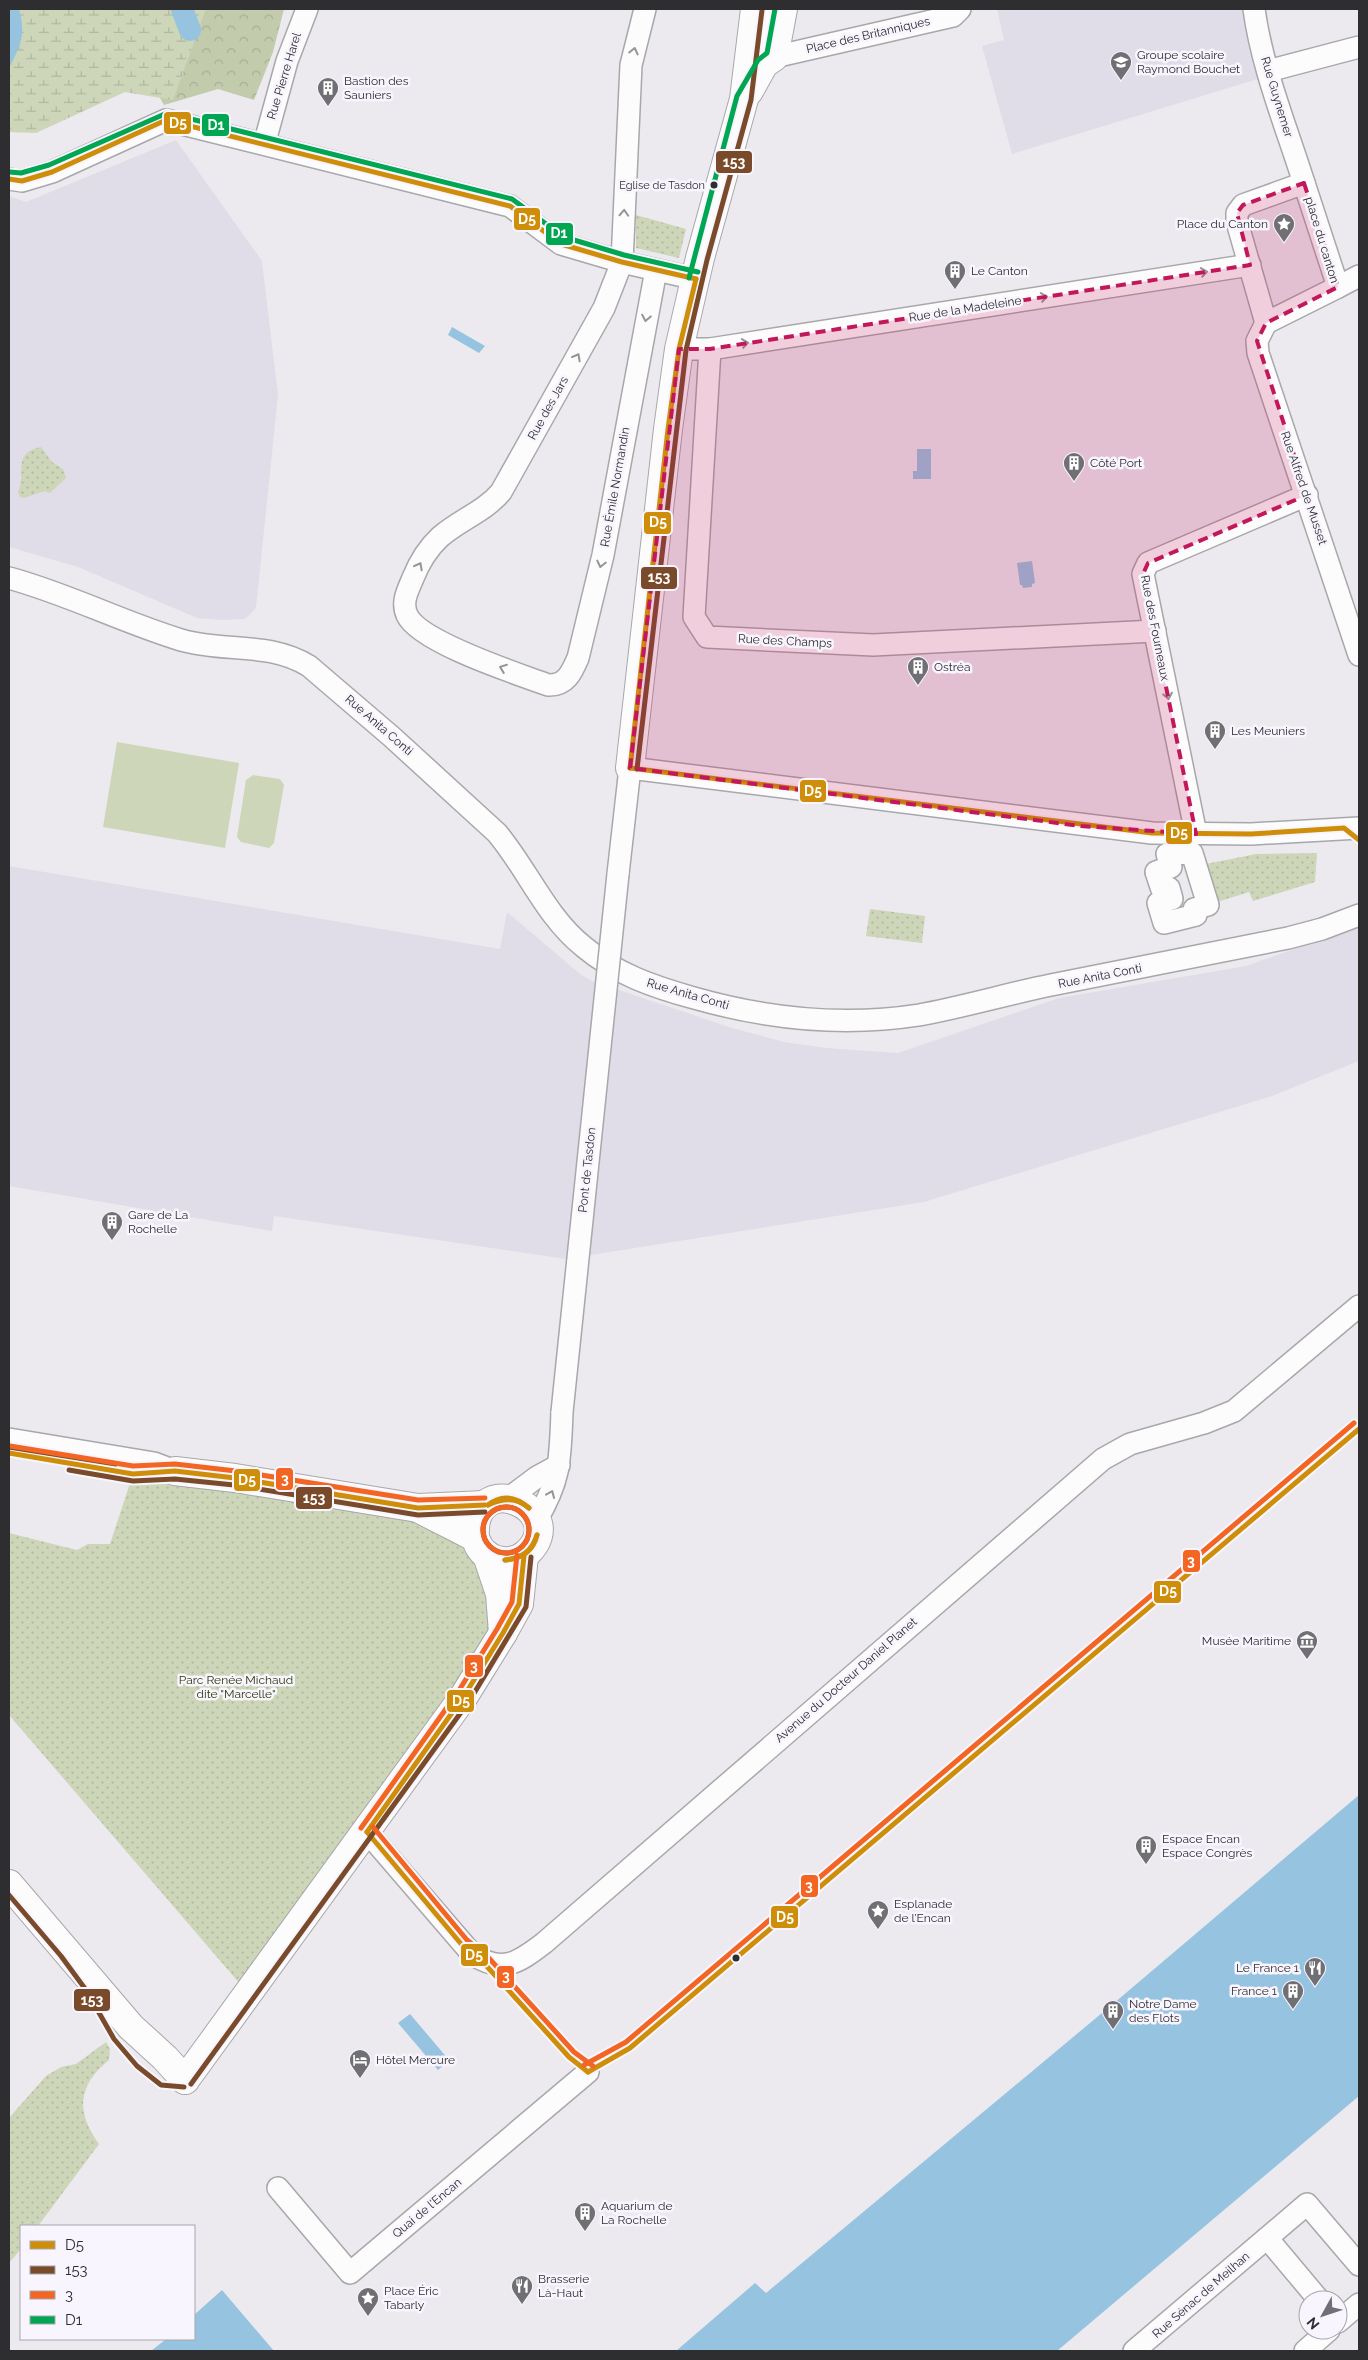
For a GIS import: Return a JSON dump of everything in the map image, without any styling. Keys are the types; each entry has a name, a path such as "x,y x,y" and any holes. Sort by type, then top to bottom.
{"main road":[{"path":"630,768 668,429 679,350 700,258 744,99 755,9"},
{"path":"744,99 764,64 774,57 783,9"},
{"path":"9,1884 131,2028 154,2059 185,2080 464,1696 504,1633 519,1604 524,1556 536,1540 536,1521 531,1510 521,1502 497,1501 418,1508 235,1478 175,1471"},
{"path":"497,1501 478,1514 474,1526 500,1594 504,1633"},
{"path":"418,1508 506,1561 524,1556"},
{"path":"154,2059 219,2031"}],"street":[{"name":"Rue Pierre Harel","path":"266,144 287,61 307,9"},
{"name":"Rue des Jars","path":"548,685 465,653 434,638 419,628 407,615 405,606 406,596 417,568 434,543 491,503 501,492 604,308 622,262 631,65 645,9"},
{"name":"Place des Britanniques","path":"774,57 953,16 960,9"},
{"name":"Rue Guynemer","path":"1254,9 1268,71 1304,184"},
{"path":"1268,71 1359,47"},
{"path":"9,179 22,181 52,172 166,120 510,206 561,244 622,262 696,279"},
{"name":"place du canton","path":"1304,184 1338,287 1266,323 1237,222 1237,213 1243,206 1304,184"},
{"name":"Rue de la Madeleine","path":"679,350 710,349 1250,265"},
{"name":"Rue Émile Normandin","path":"548,685 556,686 564,682 578,658 603,555 656,270"},
{"path":"1338,287 1359,276"},
{"name":"Rue Alfred de Musset","path":"1266,323 1257,342 1258,353 1306,495 1350,595 1359,655"},
{"name":"Rue des Champs","path":"710,349 694,617 706,637 873,645 1155,631"},
{"name":"Rue des Fourneaux","path":"1196,834 1143,574 1148,563 1306,495"},
{"name":"Rue Anita Conti","path":"9,578 66,596 179,639 205,646 278,652 294,657 309,666 392,737 497,832 516,856 557,922 584,948 624,973 659,988 707,1002 790,1018 824,1022 868,1021 920,1014 1052,985 1252,946 1322,929 1359,915"},
{"path":"630,768 965,808 1081,826 1152,833 1354,832"},
{"name":"Pont de Tasdon","path":"536,1521 556,1481 559,1465 562,1412 630,768"},
{"name":"Rue Anita Conti","path":"1322,929 1355,908 1359,902"},
{"name":"Avenue du Docteur Daniel Planet","path":"367,1832 472,1954 482,1961 500,1966 518,1961 544,1943 1103,1459 1130,1444 1204,1423 1234,1411 1359,1306"},
{"path":"9,1439 154,1463 175,1471"},
{"path":"9,1453 133,1474 175,1471"},
{"path":"497,1501 559,1465"},
{"name":"Quai de l'Encan","path":"278,2188 350,2273 588,2072"},
{"name":"Rue Sénac de Meilhan","path":"1134,2351 1307,2204 1359,2265"},
{"path":"1267,2238 1311,2290"},
{"path":"1348,2313 1359,2304"},
{"path":"1305,2351 1318,2340"}],"highlighted area":[{"path":"1304,183 1338,287 1266,323 1257,341 1307,495 1148,563 1143,574 1196,834 1081,826 630,768 679,349 710,349 1250,265 1237,213 1243,205"}],"shaded area":[{"name":"Groupe scolaire Raymond Bouchet","path":"997,9 1243,9 1258,79 1012,154 982,46 1004,40"},
{"path":"176,140 262,261 278,395 256,608 245,619 197,618 78,567 9,547 9,196 26,202"},
{"path":"9,866 500,949 507,912 580,974 592,981 732,1028 784,1042 827,1048 898,1053 1059,998 1246,966 1359,926 1359,1061 1272,1096 924,1202 566,1259 274,1216 272,1231 9,1186"}],"green space":[{"path":"9,9 206,9 173,100 125,92 36,133 9,132"},
{"path":"51,9 284,9 273,52 254,100 218,89 164,105 144,69"},
{"path":"636,215 686,229 679,258 636,248"},
{"path":"41,447 52,462 63,469 66,478 50,493 44,491 24,498 20,497 18,492 23,459 32,450"},
{"path":"117,742 239,763 225,848 103,827"},
{"path":"253,775 280,779 284,785 274,843 269,848 241,842 237,837 246,780"},
{"path":"1317,853 1315,882 1253,901 1249,892 1208,905 1196,866 1256,854"},
{"path":"870,909 925,916 922,943 866,936"},
{"name":"Parc Renée Michaud dite \"Marcelle\"","path":"153,1473 418,1508 475,1538 503,1633 247,1992 9,1715 9,1533 77,1550 88,1544 110,1544 133,1474"},
{"path":"106,2042 110,2049 109,2060 91,2080 83,2100 86,2121 99,2144 39,2225 20,2225 20,2250 9,2263 9,2118 46,2076 61,2067 76,2064"}],"water":[{"path":"9,9 19,9 22,33 17,53 9,68"},
{"path":"452,327 485,346 479,353 448,335"},
{"path":"917,449 931,449 931,479 913,479 913,471 917,471"},
{"path":"1032,561 1035,583 1032,584 1032,587 1023,588 1020,585 1017,563"},
{"path":"1359,1795 1359,2096 1057,2351 676,2351 755,2283 766,2293 1120,1998"},
{"path":"410,2014 449,2060 438,2070 398,2023"},
{"path":"222,2290 274,2351 151,2351 165,2340 195,2340 195,2314"}],"waterway":[{"path":"182,9 190,30"}],"transit line":[{"name":"D1","path":"689,278 737,96 758,60 767,53 775,9"},
{"name":"153","path":"637,769 686,350 707,260 751,100 762,10"},
{"name":"D1","path":"10,172 21,173 49,165 167,113 512,199 564,237 624,255 698,272"},
{"name":"D5","path":"9,179 22,181 52,172 166,120 510,206 561,244 622,262 696,279"},
{"name":"D5","path":"630,768 668,429 679,349 696,279"},
{"name":"D5","path":"630,768 1152,833 1251,834 1344,828 1359,840"},
{"name":"3","path":"584,2065 626,2042 1354,1423"},
{"name":"D5","path":"588,2072 630,2048 1359,1429"},
{"name":"3","path":"10,1446 133,1466 175,1464 236,1471 418,1500 485,1498"},
{"name":"153","path":"9,1447 116,1464"},
{"name":"D5","path":"9,1453 133,1474 175,1471 235,1478 418,1508 485,1505"},
{"name":"153","path":"69,1470 133,1481 175,1479 234,1485 418,1515 485,1512"},
{"name":"D5","path":"488,1505 498,1499 509,1498 519,1501 529,1508"},
{"name":"D5","path":"488,1505 504,1500 514,1500 529,1508"},
{"name":"153","path":"501,1507 511,1507 525,1517 529,1530 525,1543 519,1549 511,1553 501,1553 487,1543 483,1535 483,1525 493,1511 501,1507"},
{"name":"3","path":"501,1507 511,1507 525,1517 529,1530 525,1543 519,1549 511,1553 501,1553 487,1543 483,1535 483,1525 493,1511 501,1507"},
{"name":"D5","path":"505,1560 516,1558 526,1553 537,1535"},
{"name":"D5","path":"505,1560 526,1554 533,1546 537,1535"},
{"name":"3","path":"361,1828 458,1692 497,1629 512,1602 517,1555"},
{"name":"D5","path":"367,1832 464,1696 503,1633 519,1604 524,1556"},
{"name":"153","path":"191,2084 470,1700 526,1607 531,1557"},
{"name":"3","path":"373,1827 467,1940 487,1956 574,2052 593,2066"},
{"name":"D5","path":"367,1832 462,1945 482,1961 569,2057 588,2072"},
{"name":"153","path":"9,1895 61,1956 86,1990 114,2039 137,2066 161,2085 184,2087"}],"place":[{"name":"Groupe scolaire Raymond Bouchet","path":"1121,81"},
{"name":"Bastion des Sauniers","path":"328,107"},
{"name":"Eglise de Tasdon","path":"714,185"},
{"name":"Place du Canton","path":"1284,243"},
{"name":"Le Canton","path":"955,290"},
{"name":"Côté Port","path":"1074,482"},
{"name":"Ostréa","path":"918,686"},
{"name":"Les Meuniers","path":"1215,750"},
{"name":"Gare de La Rochelle","path":"112,1241"},
{"name":"Musée Maritime","path":"1307,1660"},
{"name":"Espace Encan Espace Congrès","path":"1146,1865"},
{"name":"Esplanade de l’Encan","path":"878,1930"},
{"name":"Le France 1","path":"1315,1987"},
{"name":"France 1","path":"1293,2010"},
{"name":"Notre Dame des Flots","path":"1113,2030"},
{"name":"Hôtel Mercure","path":"360,2079"},
{"name":"Aquarium de La Rochelle","path":"585,2232"},
{"name":"Brasserie Là-Haut","path":"522,2305"},
{"name":"Place Éric Tabarly","path":"368,2317"}]}
